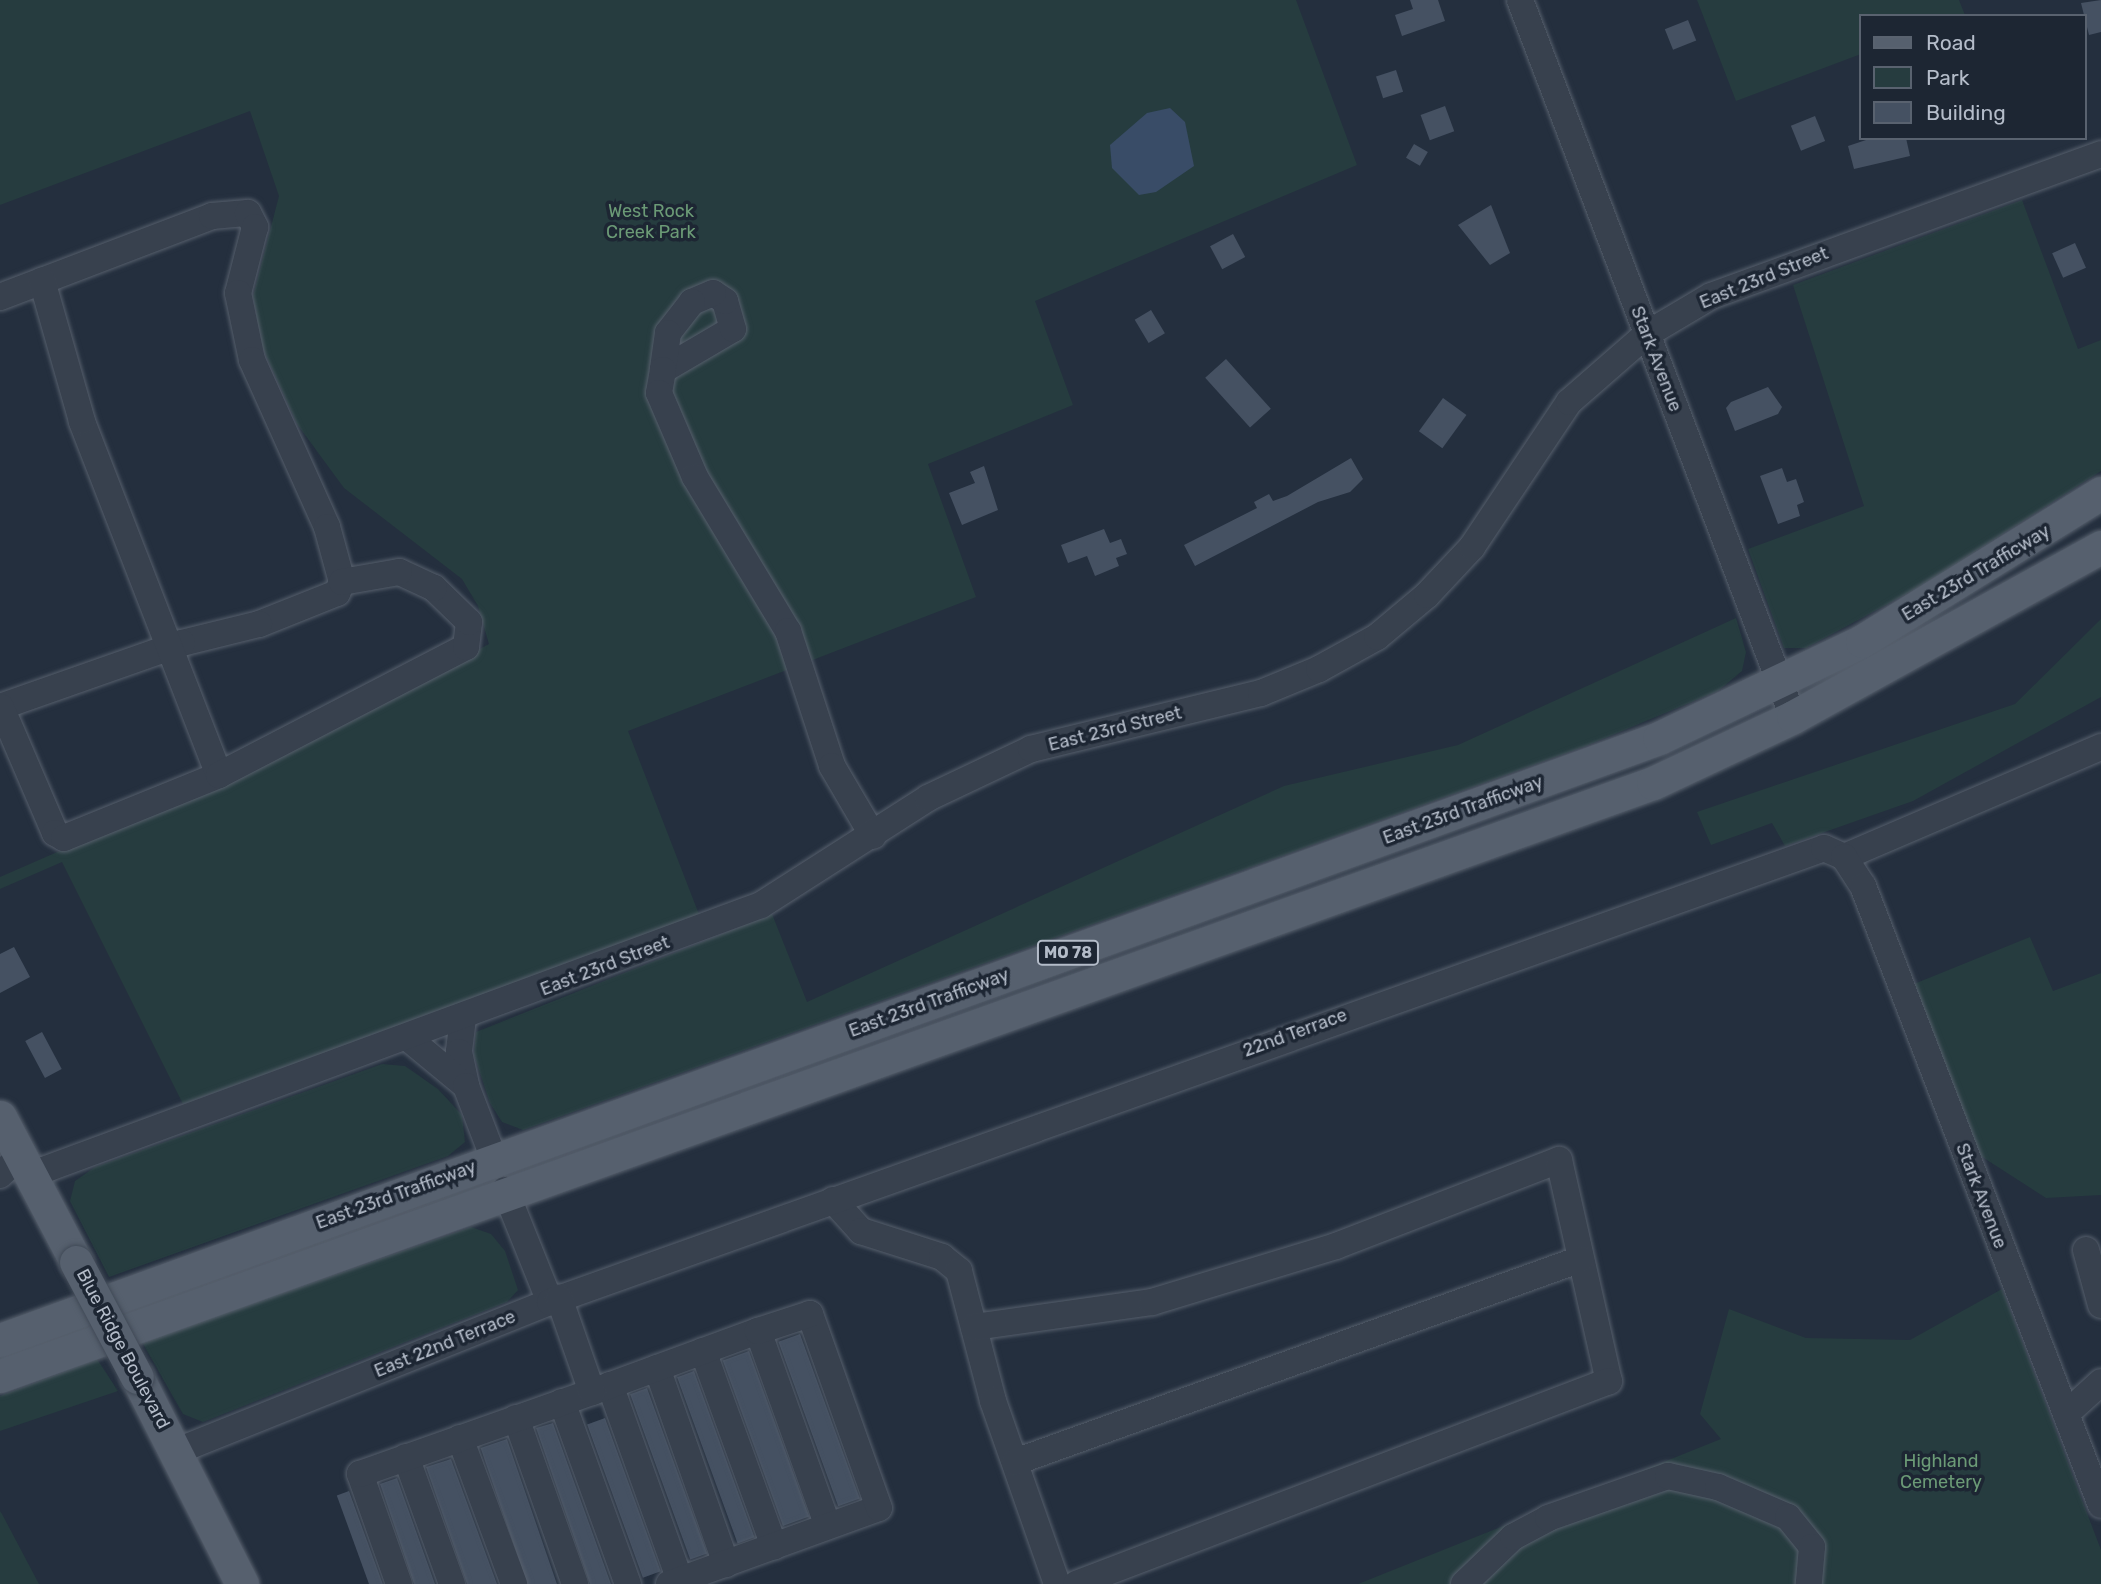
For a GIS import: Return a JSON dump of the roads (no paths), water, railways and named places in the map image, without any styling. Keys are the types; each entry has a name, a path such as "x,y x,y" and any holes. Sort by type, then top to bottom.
{"main road":[{"name":"East 23rd Trafficway","path":"0,1376 499,1175 1488,801 1780,685 1996,564 2101,493"},
{"name":"East 23rd Trafficway","path":"0,1340 499,1175 1653,783 1793,717 2101,547"},
{"name":"Blue Ridge Boulevard","path":"0,1117 17,1169 76,1262 177,1451 242,1584"}],"street":[{"name":"Stark Avenue","path":"1520,0 1793,717"},
{"name":"East 23rd Street","path":"17,1169 408,1038 761,905 873,836 928,798 1031,749 1261,694 1377,637 1472,547 1569,402 1647,334 1712,296 2101,154"},
{"path":"0,297 212,216 248,214 255,227 239,293 252,360 327,527 342,582 337,593 259,624 167,649 0,707 55,833 64,838 219,775 466,647 469,622 434,588 399,572 342,582"},
{"path":"43,281 82,421 167,649 219,775"},
{"path":"663,370 659,393 673,429 788,631 832,766 873,836"},
{"path":"1844,857 2101,747"},
{"name":"22nd Terrace","path":"715,1242 1809,849 1844,857"},
{"name":"Stark Avenue","path":"1844,857 1863,886 2101,1505"},
{"path":"400,1584 360,1474 406,1457 562,1402 601,1388 657,1368 758,1331 810,1314 879,1508 674,1582 601,1388 554,1300 499,1175 466,1086 459,1052 463,1018"},
{"path":"408,1038 466,1086"},
{"path":"974,1327 1152,1302 1336,1246 1559,1160 1609,1381 1076,1584"},
{"path":"833,1200 861,1231 942,1257 959,1271 1015,1462 1057,1584"},
{"name":"East 22nd Terrace","path":"177,1451 554,1300 715,1242"},
{"path":"2086,1250 2101,1305"},
{"path":"1015,1462 1581,1259"},
{"path":"758,1331 828,1526"},
{"path":"703,1351 774,1546"},
{"path":"657,1368 726,1564"},
{"path":"2066,1415 2101,1382"},
{"path":"562,1402 628,1584"},
{"path":"516,1418 575,1584"},
{"path":"460,1438 513,1584"},
{"path":"406,1457 452,1584"},
{"path":"1464,1584 1513,1537 1548,1518 1668,1476 1718,1486 1788,1517 1812,1547 1809,1584"}],"water":[{"path":"1170,108 1185,122 1194,166 1156,192 1139,195 1112,168 1110,145 1147,113"}],"park label":[{"name":"West Rock Creek Park","path":"651,222"},
{"name":"Highland Cemetery","path":"1941,1472"}]}
